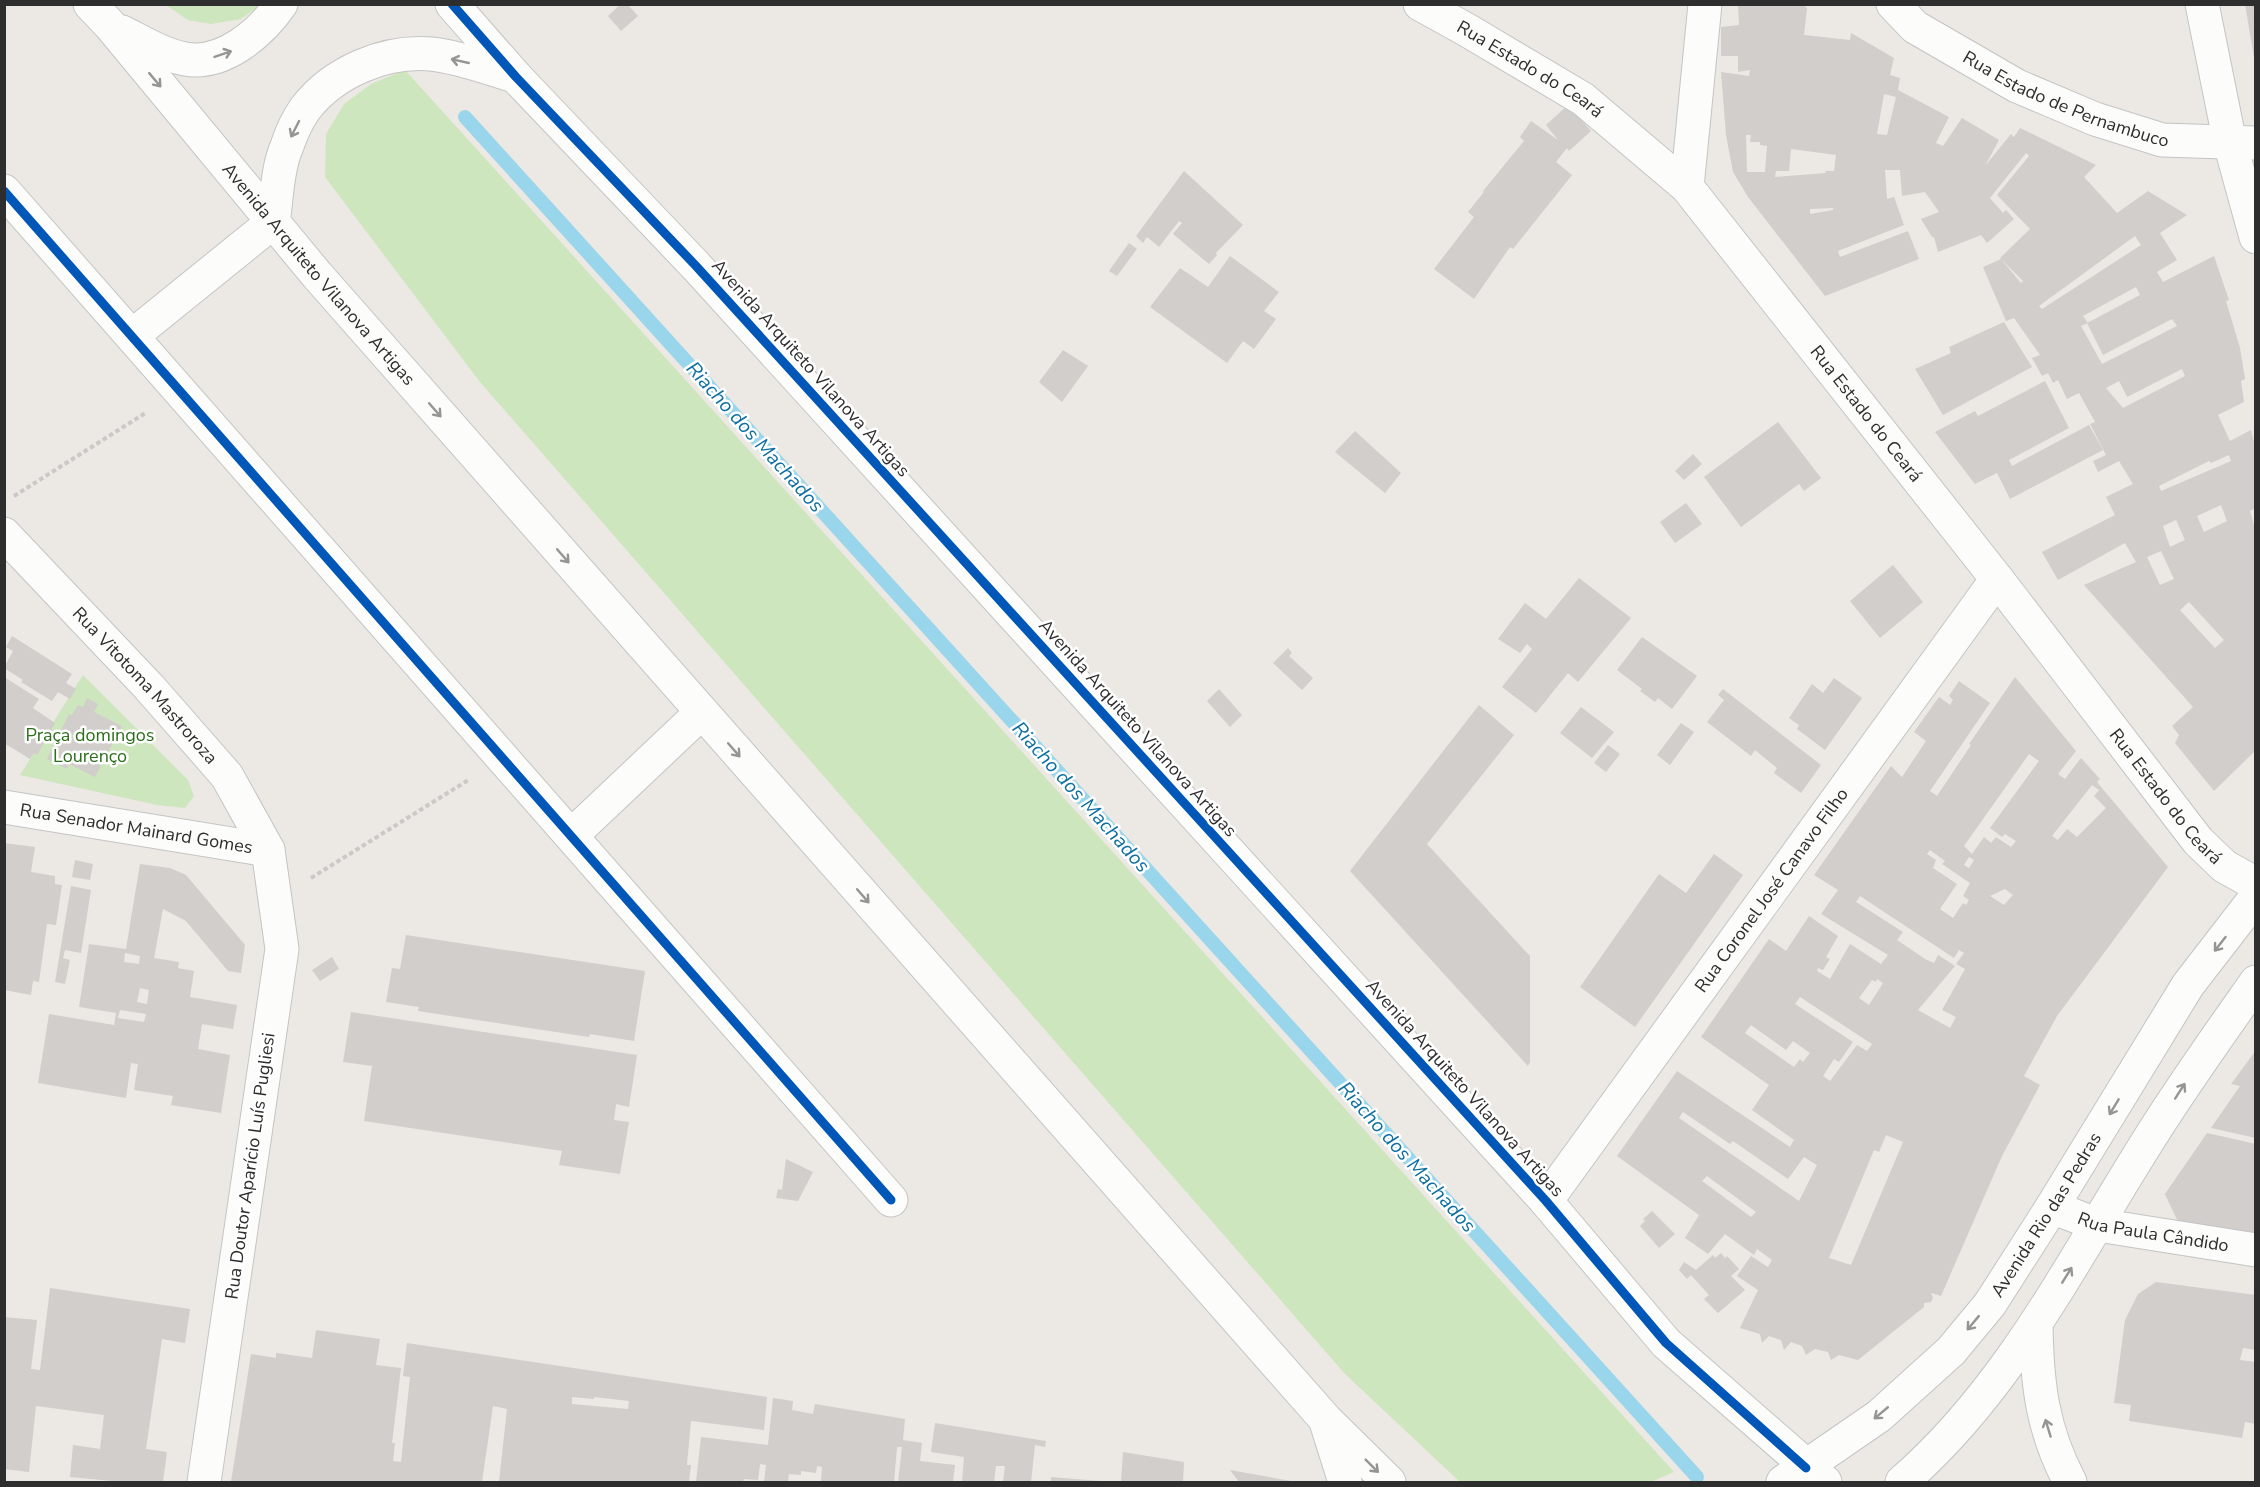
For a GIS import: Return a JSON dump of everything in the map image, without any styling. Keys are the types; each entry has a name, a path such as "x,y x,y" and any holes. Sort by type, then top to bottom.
{"main road":[{"path":"100,15 161,52 187,60 207,59 232,51 254,34 282,4"},
{"name":"Avenida Arquiteto Vilanova Artigas","path":"452,4 516,77 696,266 1546,1202 1666,1343 1805,1478"},
{"name":"Rua Estado do Ceará","path":"1420,4 1583,99 1687,187 1996,579 2198,841 2224,866 2256,884"},
{"path":"1687,187 1705,4"},
{"name":"Rua Estado de Pernambuco","path":"1893,4 1915,27 2017,86 2095,119 2162,140 2243,143"},
{"path":"2202,4 2243,143 2256,237"},
{"name":"Avenida Arquiteto Vilanova Artigas","path":"100,15 325,284 701,713 1326,1420 1389,1482"},
{"path":"132,336 273,222 286,147 305,109 333,83 352,70 383,59 417,54 433,55 478,65 516,77"},
{"path":"4,191 891,1200"},
{"name":"Rua Vitotoma Mastroroza","path":"4,534 149,687 227,776 268,850"},
{"name":"Rua Coronel José Canavo Filho","path":"1546,1202 1996,579"},
{"path":"572,835 701,713"},
{"name":"Rua Senador Mainard Gomes","path":"4,807 268,850"},
{"name":"Rua Doutor Aparício Luís Pugliesi","path":"204,1482 282,949 268,850"},
{"name":"Avenida Rio das Pedras","path":"1805,1478 1951,1351 1990,1304 2188,985 2256,897"},
{"path":"1902,1482 1925,1461 1991,1386 2036,1325 2152,1135 2204,1055 2256,982"},
{"name":"Rua Paula Cândido","path":"2052,1207 2098,1225 2256,1250"},
{"path":"2036,1325 2037,1372 2042,1403 2047,1426 2070,1482"},
{"path":"1326,1420 1345,1482"}],"path":[{"path":"4,502 180,391"},
{"path":"276,899 504,758"}],"green space":[{"path":"166,5 261,5 241,19 211,24 188,20"},
{"path":"405,70 1674,1472 1651,1482 1460,1482 1345,1374 480,382 325,177 326,134 344,104 371,84"},
{"name":"Praça domingos Lourenço","path":"83,675 188,780 194,796 185,808 157,805 20,775"}],"building":[{"path":"621,4 627,4 638,16 621,31 608,16"},
{"path":"1738,4 1802,4 1807,8 1804,35 1850,40 1851,33 1894,58 1890,75 1900,78 1898,90 1949,117 1936,143 1943,146 1962,118 1999,140 1985,166 2011,134 2014,137 2020,128 2096,165 2084,177 2117,213 2148,191 2187,215 2160,233 2177,260 2157,272 2163,282 2214,256 2229,300 2226,301 2240,348 2245,379 2241,381 2244,402 2218,415 2230,441 2251,430 2256,450 2256,508 2250,511 2256,532 2256,750 2214,791 2175,743 2179,735 2172,726 2193,707 2084,585 2136,562 2125,543 2058,580 2042,552 2115,515 2106,497 2133,484 2119,461 2098,472 2093,461 2106,455 2090,424 2095,422 2079,393 2067,399 2058,380 2053,383 2048,373 2042,376 2032,358 2040,355 2014,318 2006,321 1983,267 2001,259 2030,229 1997,195 2029,156 2026,153 1990,198 2003,213 2006,210 2014,219 1987,243 1981,235 1938,252 1934,237 1921,219 1939,212 1925,192 1902,196 1900,170 1885,170 1887,199 1894,197 1904,225 1838,251 1840,257 1908,231 1919,259 1825,296 1748,197 1733,172 1726,135 1721,72 1749,76 1750,70 1738,72 1738,56 1721,56 1721,27 1739,25","holes":["1884,94 1896,97 1887,135 1877,134","1746,135 1751,135 1750,142 1760,142 1760,145 1767,146 1765,172 1747,172","1791,149 1836,155 1834,171 1775,177 1776,171 1789,171","1833,208 1833,210 1810,214 1810,209","2135,236 2141,245 2042,309 2039,306","2001,259 2023,281 2021,283","2136,287 2140,295 2088,323 2083,316","2172,319 2177,326 2102,364 2081,326 2087,323 2103,355","2182,369 2185,376 2123,408 2106,388 2119,381 2127,397","2229,455 2231,461 2161,491 2159,486 2209,461 2211,463","2221,505 2227,521 2204,532 2197,516","2176,520 2185,540 2170,547 2163,526","2161,551 2174,579 2160,585 2147,557","2189,602 2224,640 2215,648 2180,610"]},
{"path":"2245,4 2256,4 2256,58 2254,58"},
{"path":"1568,105 1591,131 1569,151 1567,148 1556,162 1572,175 1513,249 1510,247 1474,299 1434,269 1474,217 1468,212 1524,141 1520,137 1531,121 1558,140 1546,125"},
{"path":"1184,171 1243,225 1216,253 1217,255 1209,264 1173,234 1182,223 1179,221 1159,247 1147,237 1143,243 1136,236"},
{"path":"1129,243 1137,249 1117,276 1109,271"},
{"path":"1230,256 1279,292 1264,311 1276,319 1254,349 1243,341 1227,363 1150,307 1180,268 1208,287"},
{"path":"2004,322 2032,367 1943,415 1915,369 1951,353 1949,347"},
{"path":"1063,350 1088,366 1062,402 1039,382"},
{"path":"2045,381 2069,428 2009,460 2012,466 2089,425 2103,450 2010,499 1997,473 1975,484 1935,432 1975,411 1978,416"},
{"path":"1778,422 1821,478 1804,491 1799,484 1741,527 1704,477"},
{"path":"1355,431 1401,473 1385,493 1335,452"},
{"path":"1693,454 1702,464 1684,480 1675,471"},
{"path":"1686,503 1702,524 1675,543 1660,522"},
{"path":"1893,565 1923,602 1880,638 1850,601"},
{"path":"1579,578 1631,618 1578,682 1568,673 1536,713 1502,687 1532,649 1527,644 1520,653 1498,639 1525,603 1546,619"},
{"path":"12,636 72,674 66,683 76,689 70,699 58,692 52,701 21,682 23,680 4,668 13,651 6,647"},
{"path":"1642,637 1697,676 1672,709 1658,698 1655,702 1617,670"},
{"path":"1288,648 1292,653 1289,656 1313,678 1302,690 1273,663"},
{"path":"4,677 39,699 33,708 55,723 37,755 34,753 30,759 4,743"},
{"path":"2015,677 2076,751 2058,774 2065,779 2081,758 2100,779 2097,782 2168,867 2057,1016 2024,1076 2040,1085 2002,1156 1941,1296 1931,1293 1933,1298 1931,1302 1924,1303 1924,1307 1858,1360 1839,1355 1831,1360 1828,1352 1815,1349 1806,1355 1802,1346 1791,1342 1784,1350 1781,1340 1769,1336 1762,1343 1760,1334 1740,1328 1758,1290 1737,1276 1751,1256 1768,1267 1772,1260 1757,1249 1754,1255 1725,1234 1708,1254 1685,1238 1699,1215 1617,1156 1677,1071 1790,1147 1794,1140 1752,1110 1769,1085 1701,1037 1769,939 1786,951 1809,916 1838,936 1826,957 1830,959 1823,970 1818,968 1817,971 1830,979 1850,944 1881,964 1888,955 1821,914 1838,890 1814,875 1891,766 1902,777 1926,741 1914,732 1939,697 1950,705 1953,700 1949,696 1959,681 1990,703 1930,791 1937,796 1971,745 1969,744","holes":["2029,754 2039,761 1990,828 2002,837 2005,834 2016,841 2011,847 1996,837 1991,843 1984,837 1972,854 1964,846","2092,785 2099,790 2094,796 2106,808 2077,837 2067,829 2058,840 2052,836","1930,850 1945,861 1942,864 1970,883 1963,896 1969,900 1966,905 1963,903 1953,918 1940,909 1957,884 1933,868 1936,860 1927,854","1969,857 1974,860 1969,868 1964,865","2005,889 2013,895 2004,905 1990,896","1860,896 1954,958 1959,950 1964,953 1956,964 1965,969 1942,1010 1956,1017 1950,1028 1918,1010 1955,966 1938,955 1934,963 1925,959 1897,940 1903,932 1856,902","1877,979 1883,983 1869,1005 1859,998 1872,980 1876,982","1800,997 1872,1044 1867,1051 1857,1045 1830,1081 1823,1076 1834,1059 1839,1062 1853,1042 1795,1004","1751,1025 1786,1050 1793,1041 1810,1053 1803,1062 1800,1059 1794,1067 1745,1033","1683,1112 1730,1144 1733,1141 1788,1179 1804,1157 1817,1165 1799,1201 1679,1118","1886,1135 1903,1142 1851,1265 1829,1258 1874,1150 1879,1152","1707,1176 1756,1212 1751,1217 1702,1181"]},
{"path":"1834,678 1862,698 1825,750 1797,729 1799,725 1789,718 1812,684 1823,693"},
{"path":"1219,689 1242,715 1230,727 1207,701"},
{"path":"1723,689 1821,765 1801,793 1774,773 1777,768 1755,750 1751,756 1707,722 1724,700 1718,695"},
{"path":"87,698 98,704 94,712 122,726 95,777 69,764 67,769 47,759 69,714 72,715 78,705 83,707"},
{"path":"1479,705 1514,735 1427,844 1530,956 1530,1062 1528,1066 1350,871"},
{"path":"1581,707 1614,732 1592,758 1560,733"},
{"path":"1681,723 1694,732 1670,765 1657,755"},
{"path":"1608,745 1620,754 1606,772 1594,763"},
{"path":"4,843 35,847 31,872 55,876 55,884 62,885 56,925 47,924 39,982 33,981 31,995 4,990"},
{"path":"1714,854 1743,875 1635,1027 1580,987 1659,874 1686,893"},
{"path":"75,860 93,864 90,880 72,877"},
{"path":"140,864 170,868 186,875 245,945 241,973 228,971 186,921 163,909 154,958 179,962 178,968 194,971 190,997 237,1005 233,1029 202,1024 198,1049 230,1055 221,1113 171,1105 173,1096 134,1090 138,1064 131,1063 126,1098 38,1083 49,1014 114,1025 116,1013 79,1007 89,944 126,949","holes":["125,953 140,956 139,964 124,962","140,988 149,990 147,1004 137,1002","120,1010 146,1014 144,1022 118,1018"]},
{"path":"71,886 91,890 81,953 65,950 63,958 70,960 65,984 55,982"},
{"path":"406,935 645,971 634,1041 590,1034 589,1037 418,1011 419,1007 386,1002 392,968 400,969"},
{"path":"332,957 339,969 320,981 312,970"},
{"path":"351,1012 637,1055 629,1107 616,1104 614,1120 629,1122 620,1174 559,1165 562,1151 364,1121 372,1066 343,1062"},
{"path":"2256,1053 2256,1138 2211,1128 2240,1086 2231,1084"},
{"path":"2207,1133 2256,1144 2256,1238 2178,1222 2165,1194"},
{"path":"786,1159 813,1172 798,1201 776,1198 778,1189 782,1190"},
{"path":"1652,1211 1675,1234 1659,1248 1640,1226 1645,1221 1643,1219"},
{"path":"1721,1253 1739,1269 1731,1276 1745,1290 1718,1313 1704,1299 1709,1295 1691,1275 1687,1279 1679,1270 1684,1262 1696,1270 1713,1255 1715,1258"},
{"path":"2156,1282 2256,1295 2256,1350 2243,1348 2240,1360 2256,1362 2256,1424 2245,1422 2242,1438 2129,1421 2131,1405 2114,1403 2125,1320 2138,1294"},
{"path":"50,1288 190,1309 185,1343 162,1339 146,1449 167,1452 163,1482 123,1482 70,1477 73,1445 100,1449 104,1415 36,1406 29,1472 4,1469 4,1317 37,1320 31,1369 40,1370"},
{"path":"316,1330 380,1339 376,1365 401,1368 392,1443 395,1443 393,1461 401,1462 410,1377 403,1376 407,1343 767,1397 764,1430 691,1421 687,1465 691,1465 689,1482 499,1482 507,1409 493,1406 482,1482 231,1482 251,1354 276,1358 276,1353 312,1358","holes":["572,1397 594,1399 594,1397 629,1401 628,1409 572,1404"]},
{"path":"773,1398 793,1401 792,1410 813,1414 815,1404 905,1419 903,1440 922,1443 920,1461 955,1465 953,1482 898,1482 902,1447 897,1447 894,1482 821,1482 822,1467 817,1466 816,1473 801,1471 801,1475 789,1474 788,1482 764,1482 766,1465 760,1464 758,1480 696,1482 701,1437 768,1445"},
{"path":"935,1423 1046,1441 1045,1447 1035,1445 1031,1482 1003,1482 1005,1466 996,1466 994,1482 962,1482 964,1457 931,1452"},
{"path":"1123,1452 1184,1462 1183,1482 1121,1482"},
{"path":"1230,1470 1291,1481 1239,1482"},
{"path":"1051,1477 1100,1481 1051,1482"}],"waterway":[{"name":"Riacho dos Machados","path":"465,117 1697,1477"}],"cycle path":[{"path":"452,4 516,77 696,266 1546,1201 1666,1343 1806,1468"},
{"path":"4,191 891,1200"}]}
